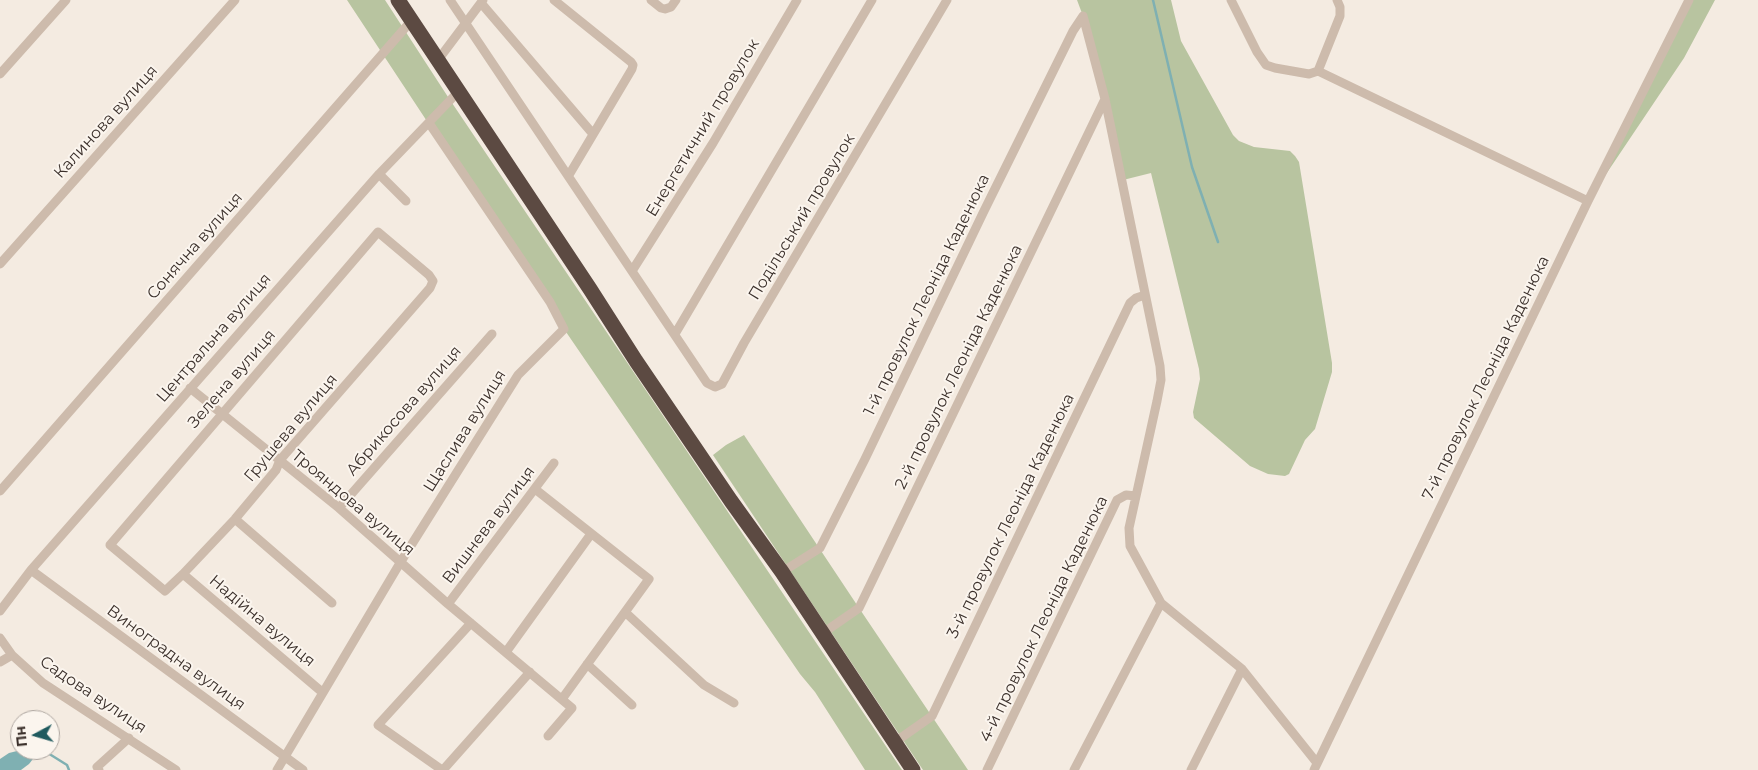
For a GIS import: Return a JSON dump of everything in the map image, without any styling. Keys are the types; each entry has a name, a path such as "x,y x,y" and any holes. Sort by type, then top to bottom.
{"highway":[{"path":"398,0 636,361 823,633 895,742 909,768"}],"street":[{"path":"0,74 66,0"},
{"name":"Калинова вулиця","path":"0,264 234,0"},
{"name":"Подільський провулок","path":"450,0 707,383 715,387 722,384 946,0"},
{"path":"554,0 633,65 632,70 569,175"},
{"path":"651,0 661,8 666,9 671,8 676,0"},
{"name":"Енергетичний провулок","path":"632,270 713,143 797,0"},
{"path":"675,334 872,0"},
{"path":"1231,0 1257,52 1266,65 1308,74 1318,72 1588,201"},
{"path":"1318,72 1340,16 1340,7 1337,0"},
{"name":"7-й провулок Леоніда Каденюка","path":"1315,767 1588,201 1689,0"},
{"path":"438,60 482,2 593,134"},
{"name":"1-й провулок Леоніда Каденюка","path":"782,572 820,548 983,213 1073,31 1083,16 1105,99"},
{"name":"Сонячна вулиця","path":"0,491 412,20"},
{"name":"Центральна вулиця","path":"0,611 31,570 378,174 459,91"},
{"path":"1105,99 1160,366 1156,410 1129,528 1129,541 1132,552 1161,603 1242,669 1315,767"},
{"name":"2-й провулок Леоніда Каденюка","path":"823,633 859,608 1105,99"},
{"name":"Щаслива вулиця","path":"277,770 400,563 518,376 564,329 550,302 429,122"},
{"path":"378,174 406,201"},
{"name":"Зелена вулиця","path":"110,545 378,232"},
{"name":"Грушева вулиця","path":"110,545 165,591 234,519 276,470 280,460 430,288 432,281 429,276 378,232"},
{"name":"3-й провулок Леоніда Каденюка","path":"895,742 932,716 1130,303 1136,298 1145,295"},
{"name":"Абрикосова вулиця","path":"339,508 492,334"},
{"name":"Трояндова вулиця","path":"190,388 223,412 339,508 400,563 562,699"},
{"name":"Вишнева вулиця","path":"448,604 554,463"},
{"path":"535,489 650,579 562,699 572,708 548,736"},
{"name":"4-й провулок Леоніда Каденюка","path":"987,770 1118,500 1126,495 1136,496"},
{"path":"234,519 332,603"},
{"path":"506,652 591,534"},
{"name":"Виноградна вулиця","path":"31,570 303,770"},
{"name":"Надійна вулиця","path":"183,574 322,692"},
{"path":"1074,770 1161,603"},
{"path":"625,612 704,685 734,703"},
{"path":"472,623 378,725 442,770 530,672"},
{"name":"Садова вулиця","path":"0,638 12,655 43,683 176,770"},
{"path":"0,662 12,655"},
{"path":"587,664 632,705"},
{"path":"1191,770 1242,669"},
{"path":"99,770 97,767 129,738"}],"green space":[{"path":"347,0 385,0 450,100 902,770 865,770 815,692 800,674 564,329"},
{"path":"1077,0 1171,0 1181,41 1233,135 1239,141 1254,147 1290,151 1299,162 1332,372 1315,429 1305,440 1289,474 1285,476 1268,474 1250,466 1194,418 1193,412 1200,379 1199,369 1151,173 1123,180 1083,16"},
{"path":"1689,0 1715,0 1684,58 1588,201"},
{"path":"744,435 968,770 923,770 713,455"}],"water":[{"path":"9,753 10,760 32,760 21,770 0,770 0,759"}],"waterway":[{"path":"1153,0 1192,167 1218,242"},
{"path":"59,760 67,765 69,770"}]}
